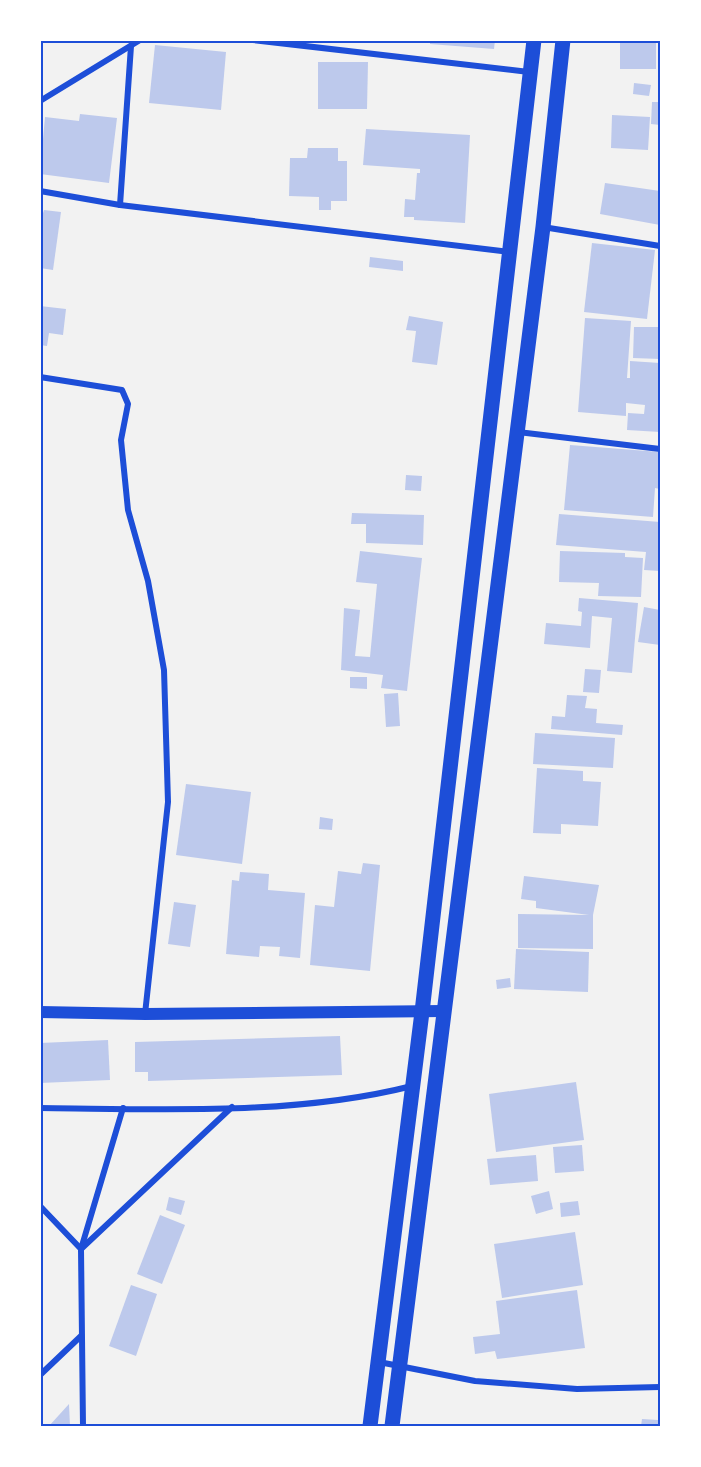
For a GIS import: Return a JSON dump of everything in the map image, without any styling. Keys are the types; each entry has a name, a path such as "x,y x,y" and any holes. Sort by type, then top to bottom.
{"main road":[{"path":"370,1426 422,1012 534,40"},
{"path":"392,1426 543,227 562,40"},
{"path":"40,1012 145,1014 443,1011"}],"street":[{"path":"40,101 140,40"},
{"path":"253,40 530,72"},
{"path":"120,205 131,46"},
{"path":"40,191 120,205 510,252"},
{"path":"543,227 660,246"},
{"path":"40,377 122,390 128,404 121,440 128,510 148,581 164,670 168,802 145,1014"},
{"path":"516,432 660,449"},
{"path":"40,1108 232,1107 349,1100 412,1086"},
{"path":"81,1249 232,1107"},
{"path":"83,1426 81,1249 123,1108"},
{"path":"40,1206 81,1249"},
{"path":"40,1375 81,1336"},
{"path":"378,1362 398,1364 475,1381 577,1389 660,1388"}],"building":[{"path":"430,40 495,40 494,49 430,44"},
{"path":"620,40 656,40 656,69 620,69"},
{"path":"155,45 226,52 221,110 149,103"},
{"path":"318,62 368,62 367,109 318,109"},
{"path":"634,83 651,85 649,96 633,94"},
{"path":"652,102 660,102 660,125 651,124"},
{"path":"80,114 117,118 109,183 40,174 40,139 43,139 45,117 79,121"},
{"path":"612,115 650,117 648,150 611,148"},
{"path":"366,129 470,135 465,223 414,220 414,217 404,217 405,199 415,200 417,173 420,173 420,169 363,165"},
{"path":"308,148 338,148 338,161 347,161 347,201 331,201 331,210 319,210 319,197 289,196 290,158 307,158"},
{"path":"605,183 660,191 660,225 600,214"},
{"path":"44,210 61,212 53,270 40,268 40,223"},
{"path":"592,243 655,250 647,319 584,312"},
{"path":"370,257 403,261 403,271 369,267"},
{"path":"40,306 66,309 63,335 49,333 47,346 40,345"},
{"path":"409,316 443,322 437,365 412,362 416,331 406,330"},
{"path":"585,318 631,321 627,378 630,378 630,361 660,363 660,432 627,430 628,413 644,414 645,405 626,403 626,416 578,412"},
{"path":"634,327 660,327 660,359 633,358"},
{"path":"570,445 660,452 660,489 655,488 653,517 564,510"},
{"path":"406,475 422,476 421,491 405,490"},
{"path":"352,513 424,515 423,545 366,543 366,524 351,524"},
{"path":"559,514 660,522 660,571 644,570 646,552 556,545"},
{"path":"360,551 422,558 407,691 381,688 383,675 341,670 344,608 360,610 355,656 370,657 377,584 356,582"},
{"path":"560,551 625,553 625,557 643,558 641,597 598,596 599,583 559,582"},
{"path":"579,598 638,603 632,673 607,671 612,618 592,616 590,648 544,644 546,623 581,626 582,612 578,611"},
{"path":"644,607 660,610 660,645 638,642"},
{"path":"585,669 601,670 599,693 583,692"},
{"path":"350,677 367,677 367,689 350,688"},
{"path":"398,693 400,726 386,727 384,694"},
{"path":"567,695 587,696 585,708 597,709 596,723 623,725 622,735 551,729 552,716 565,717"},
{"path":"535,733 615,738 613,768 533,764"},
{"path":"537,768 583,771 583,781 601,782 598,826 561,824 561,834 533,833"},
{"path":"186,784 251,792 242,864 176,855"},
{"path":"320,817 333,819 332,830 319,829"},
{"path":"363,863 380,865 370,971 310,965 315,905 334,907 338,871 361,874"},
{"path":"240,872 269,874 268,890 305,893 300,958 279,956 280,947 260,946 259,957 226,954 232,880 239,881"},
{"path":"524,876 599,885 593,915 593,949 518,948 518,914 589,915 536,908 536,901 521,899"},
{"path":"174,902 196,905 190,947 168,944"},
{"path":"516,949 589,952 588,992 514,989"},
{"path":"510,978 511,987 497,989 496,980"},
{"path":"340,1036 342,1075 148,1081 148,1072 135,1072 135,1042"},
{"path":"108,1040 110,1080 40,1083 40,1043"},
{"path":"576,1082 584,1140 496,1152 489,1094"},
{"path":"582,1145 584,1171 555,1173 553,1147"},
{"path":"536,1155 538,1181 490,1185 487,1159"},
{"path":"549,1191 553,1209 536,1214 531,1196"},
{"path":"169,1197 185,1201 181,1215 166,1210"},
{"path":"578,1201 580,1215 561,1217 560,1203"},
{"path":"160,1215 185,1225 162,1284 137,1274"},
{"path":"575,1232 583,1285 502,1298 494,1244"},
{"path":"131,1285 157,1294 136,1356 109,1346"},
{"path":"577,1290 585,1348 497,1359 495,1351 475,1354 473,1337 500,1334 496,1301"},
{"path":"69,1404 70,1426 49,1426"},
{"path":"642,1419 658,1420 658,1426 641,1426"}]}
